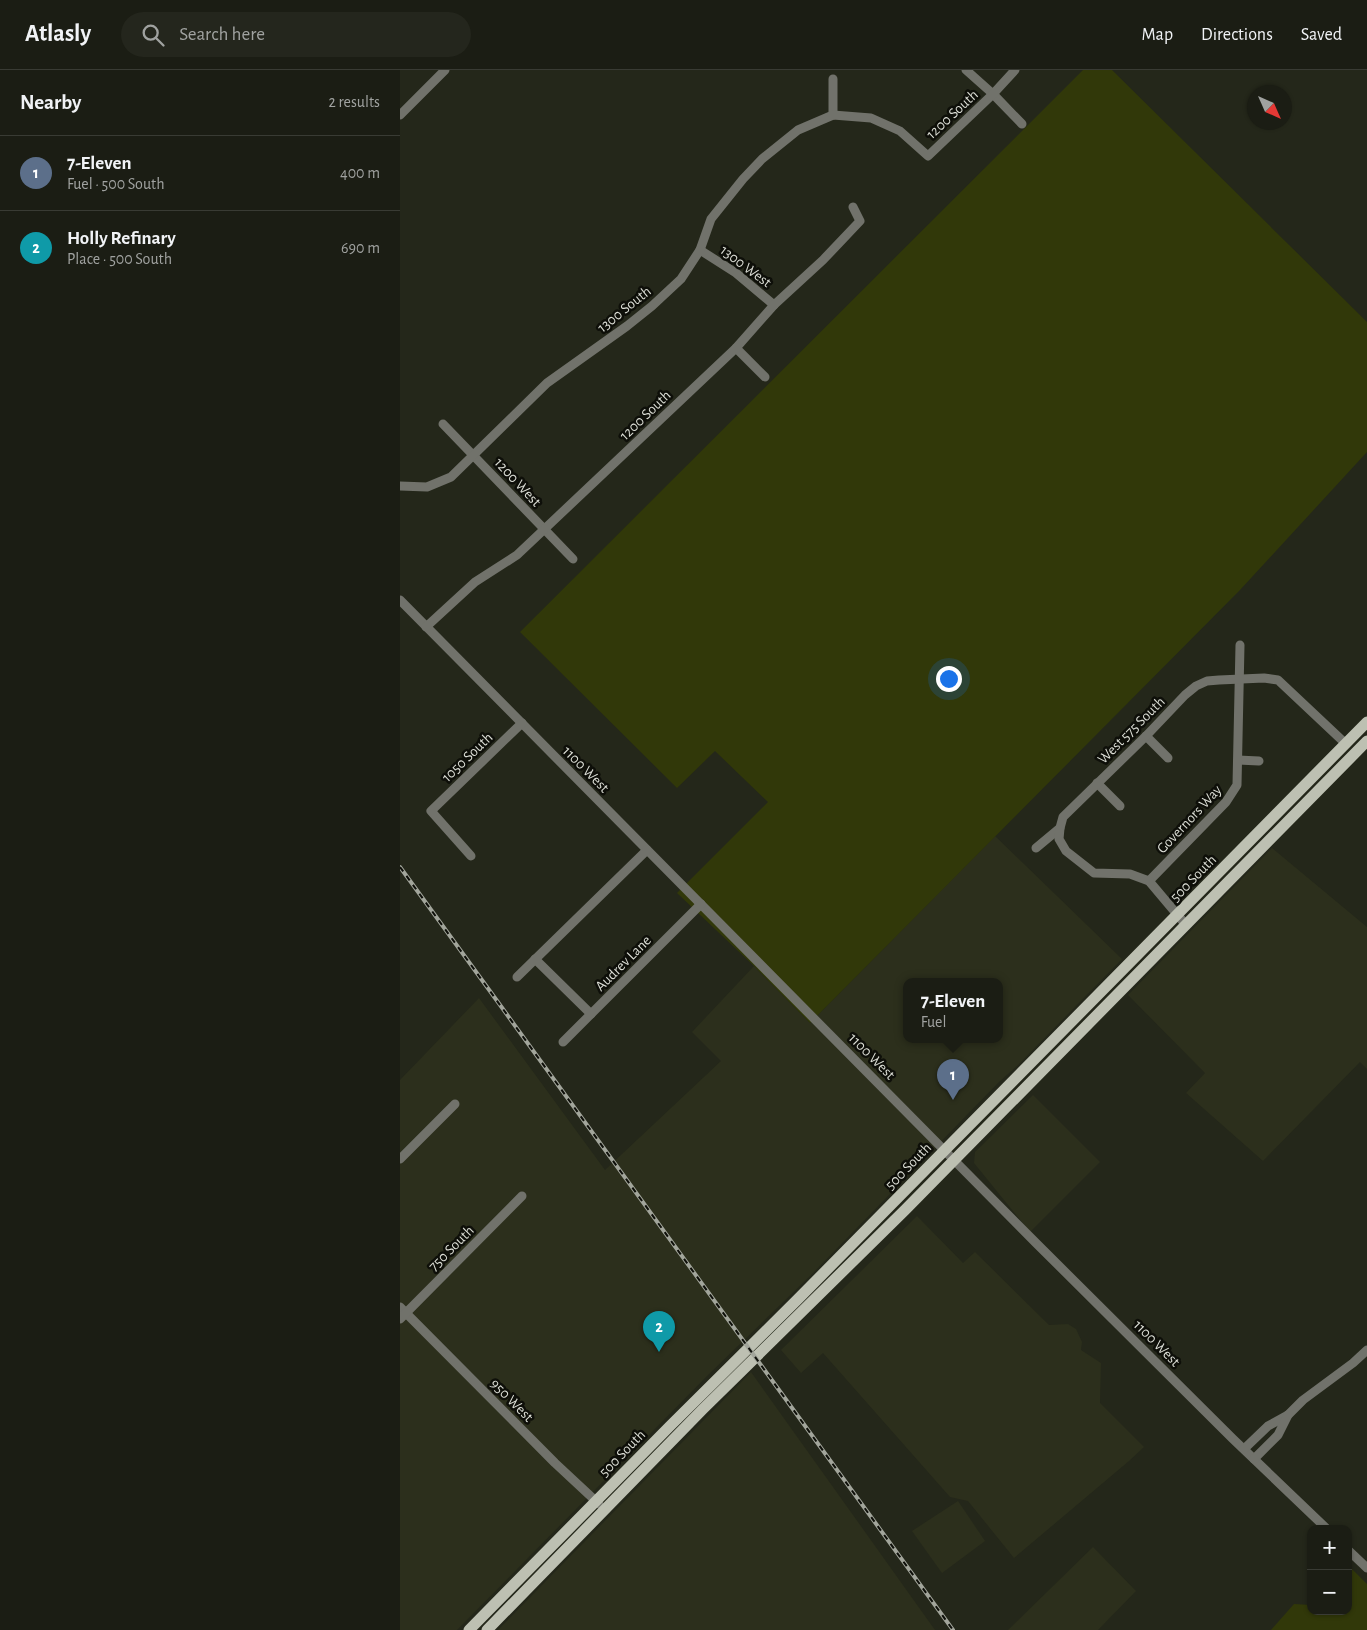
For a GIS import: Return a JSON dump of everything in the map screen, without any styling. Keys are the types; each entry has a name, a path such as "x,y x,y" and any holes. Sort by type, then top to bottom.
{"main road":[{"name":"500 South","path":"469,1630 1367,722"},
{"name":"500 South","path":"487,1630 1367,741"}],"street":[{"path":"966,70 1022,124"},
{"name":"1200 South","path":"833,115 870,118 900,131 928,156 993,94 1015,70"},
{"path":"400,115 441,71"},
{"path":"833,78 833,115"},
{"name":"1300 South","path":"400,486 427,487 451,477 547,383 652,306 681,279 700,250 711,219 762,159 798,130 833,115"},
{"name":"1200 South","path":"426,627 475,582 517,555 545,530 736,348 774,305 823,260 860,221 854,207"},
{"name":"1300 West","path":"700,250 736,273 774,305"},
{"path":"736,348 765,377"},
{"name":"1200 West","path":"443,424 574,559"},
{"name":"1100 West","path":"400,600 954,1160 1322,1525"},
{"name":"Governors Way","path":"1149,882 1226,802 1237,785 1240,646"},
{"name":"West 575 South","path":"1036,848 1060,828 1063,817 1185,695 1196,686 1208,681 1264,678 1278,680 1346,744"},
{"name":"1050 South","path":"471,856 431,810 522,723"},
{"path":"1146,736 1168,758"},
{"path":"1238,760 1259,760"},
{"path":"1097,783 1120,806"},
{"path":"1060,828 1059,839 1066,851 1094,873 1130,874 1149,882 1186,925"},
{"path":"517,977 647,850"},
{"name":"Audrev Lane","path":"563,1042 701,904"},
{"path":"535,959 591,1014"},
{"path":"400,1159 455,1104"},
{"name":"750 South","path":"402,1313 522,1196"},
{"name":"950 West","path":"402,1313 605,1510"},
{"path":"1244,1449 1268,1426 1288,1415 1316,1388 1367,1350"},
{"path":"1254,1459 1278,1435 1288,1415"},
{"path":"1352,1554 1367,1568"}],"shaded area":[{"path":"995,836 1122,959 811,1275 708,1375 457,1630 400,1630 400,1080 479,998 605,1170 721,1061 692,1032 754,966 810,1023"},
{"path":"1272,848 1367,927 1367,1069 1360,1062 1263,1161 1186,1093 1205,1073 1128,995"},
{"path":"1033,1095 1100,1162 1030,1232 974,1163 975,1152"},
{"path":"917,1216 963,1263 975,1252 1049,1325 1068,1324 1076,1329 1082,1342 1081,1350 1101,1363 1100,1403 1144,1447 1014,1558 968,1501 950,1497 823,1353 801,1373 781,1350"},
{"path":"751,1372 935,1630 498,1630"},
{"path":"958,1501 985,1541 942,1573 912,1531"},
{"path":"1093,1547 1136,1591 1098,1630 1008,1630"}],"green space":[{"path":"1083,70 1112,70 1367,322 1367,452 1240,590 810,1023 754,966 677,893 768,802 715,751 677,788 520,632"},
{"path":"1352,1569 1367,1584 1367,1630 1271,1630 1294,1604 1307,1605 1307,1615 1352,1615"}],"railway":[{"path":"400,867 953,1630"}],"place":[{"name":"7-Eleven","path":"953,1100"},
{"name":"Holly Refinary","path":"659,1352"}]}
